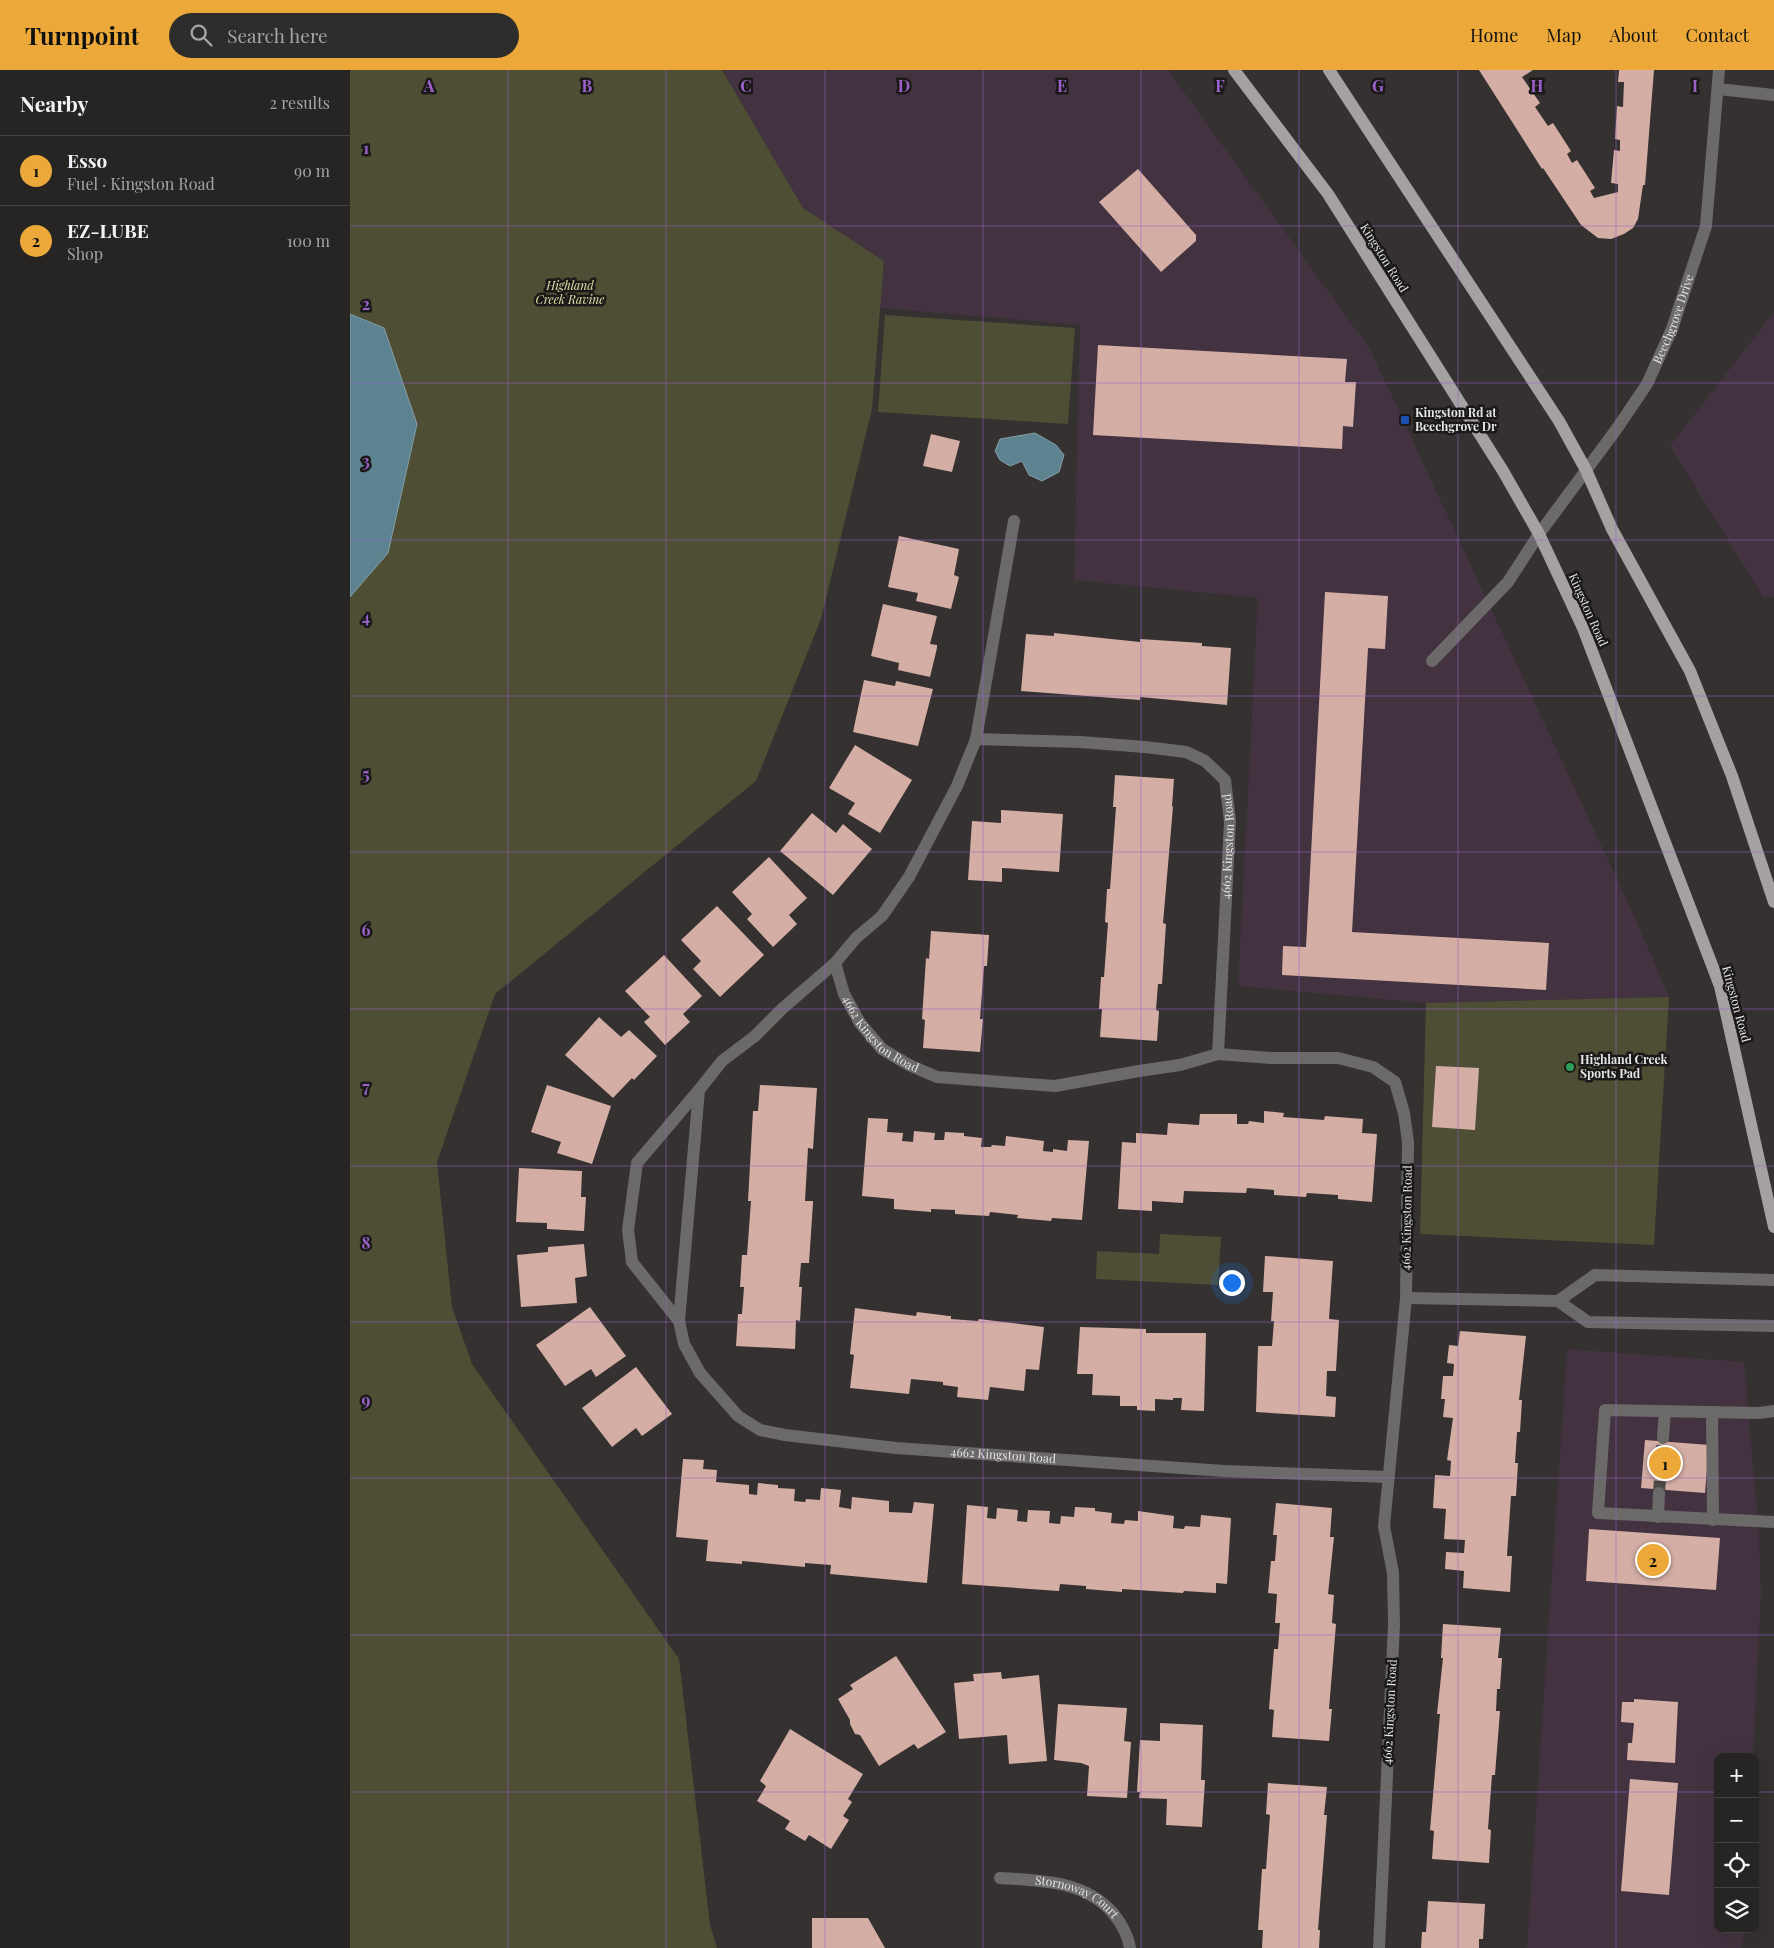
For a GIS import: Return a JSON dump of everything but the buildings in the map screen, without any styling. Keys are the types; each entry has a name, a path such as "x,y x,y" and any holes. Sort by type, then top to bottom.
{"main road":[{"name":"Kingston Road","path":"1234,70 1328,194 1503,471 1539,534 1583,628 1720,986 1774,1227"},
{"path":"1329,70 1559,421 1586,470 1612,529 1690,671 1732,776 1774,902"}],"street":[{"name":"Beechgrove Drive","path":"1432,661 1508,582 1539,534 1618,427 1647,384 1672,330 1689,284 1706,226 1719,70"},
{"path":"1718,89 1774,95"},
{"name":"4662 Kingston Road","path":"679,1321 632,1262 628,1230 637,1163 722,1061 755,1036 783,1008 835,963 856,938 882,916 909,877 957,786 976,739 1014,521"},
{"name":"4662 Kingston Road","path":"976,739 1080,742 1186,752 1205,760 1225,780 1230,820 1218,1054"},
{"name":"4662 Kingston Road","path":"835,963 844,994 860,1023 882,1049 909,1065 937,1077 1055,1086 1180,1065 1218,1054 1271,1058 1338,1058 1373,1067 1394,1082 1404,1113 1408,1142 1406,1298 1384,1526 1393,1573 1394,1624 1379,1948"},
{"name":"4662 Kingston Road","path":"699,1090 679,1321 684,1344 700,1373 738,1416 760,1430 785,1436 906,1448 1224,1471 1388,1477"},
{"path":"1558,1301 1595,1275 1774,1280"},
{"path":"1406,1298 1558,1301 1588,1322 1774,1326"},
{"path":"1774,1411 1759,1413 1605,1410 1598,1513 1774,1522"},
{"path":"1663,1438 1665,1411"},
{"path":"1712,1412 1713,1520"},
{"path":"1658,1517 1659,1493"},
{"name":"Stornoway Court","path":"1000,1878 1047,1881 1083,1890 1102,1902 1116,1918 1127,1936 1130,1948"}],"shaded area":[{"path":"722,70 1168,70 1370,349 1637,922 1669,997 1426,1003 1238,986 1258,598 1074,580 1080,325 880,308 884,261 803,208"},
{"path":"1774,312 1774,597 1763,597 1670,446"},
{"path":"1567,1349 1744,1362 1759,1534 1761,1595 1753,1753 1714,1753 1714,1933 1744,1933 1742,1948 1527,1948"}],"green space":[{"name":"Highland Creek Ravine","path":"350,70 722,70 803,208 884,261 872,409 821,619 756,781 495,994 437,1162 452,1307 472,1364 679,1659 710,1925 717,1948 350,1948"},
{"path":"885,315 1075,328 1068,424 878,412"},
{"path":"1669,997 1654,1245 1420,1234 1426,1003"},
{"path":"1160,1234 1221,1237 1218,1285 1096,1279 1097,1251 1159,1254"}],"water":[{"path":"350,314 384,328 417,424 388,553 350,597"},
{"path":"1035,433 1056,445 1064,455 1059,472 1042,481 1029,475 1022,461 1010,466 1000,460 995,451 1000,439"}],"tunnel":[{"path":"1659,1493 1663,1438"}],"place":[{"name":"Kingston Rd at Beechgrove Dr","path":"1405,420"},
{"name":"Highland Creek Sports Pad","path":"1570,1067"},
{"name":"Esso","path":"1665,1463"},
{"name":"EZ-LUBE","path":"1653,1560"}]}
